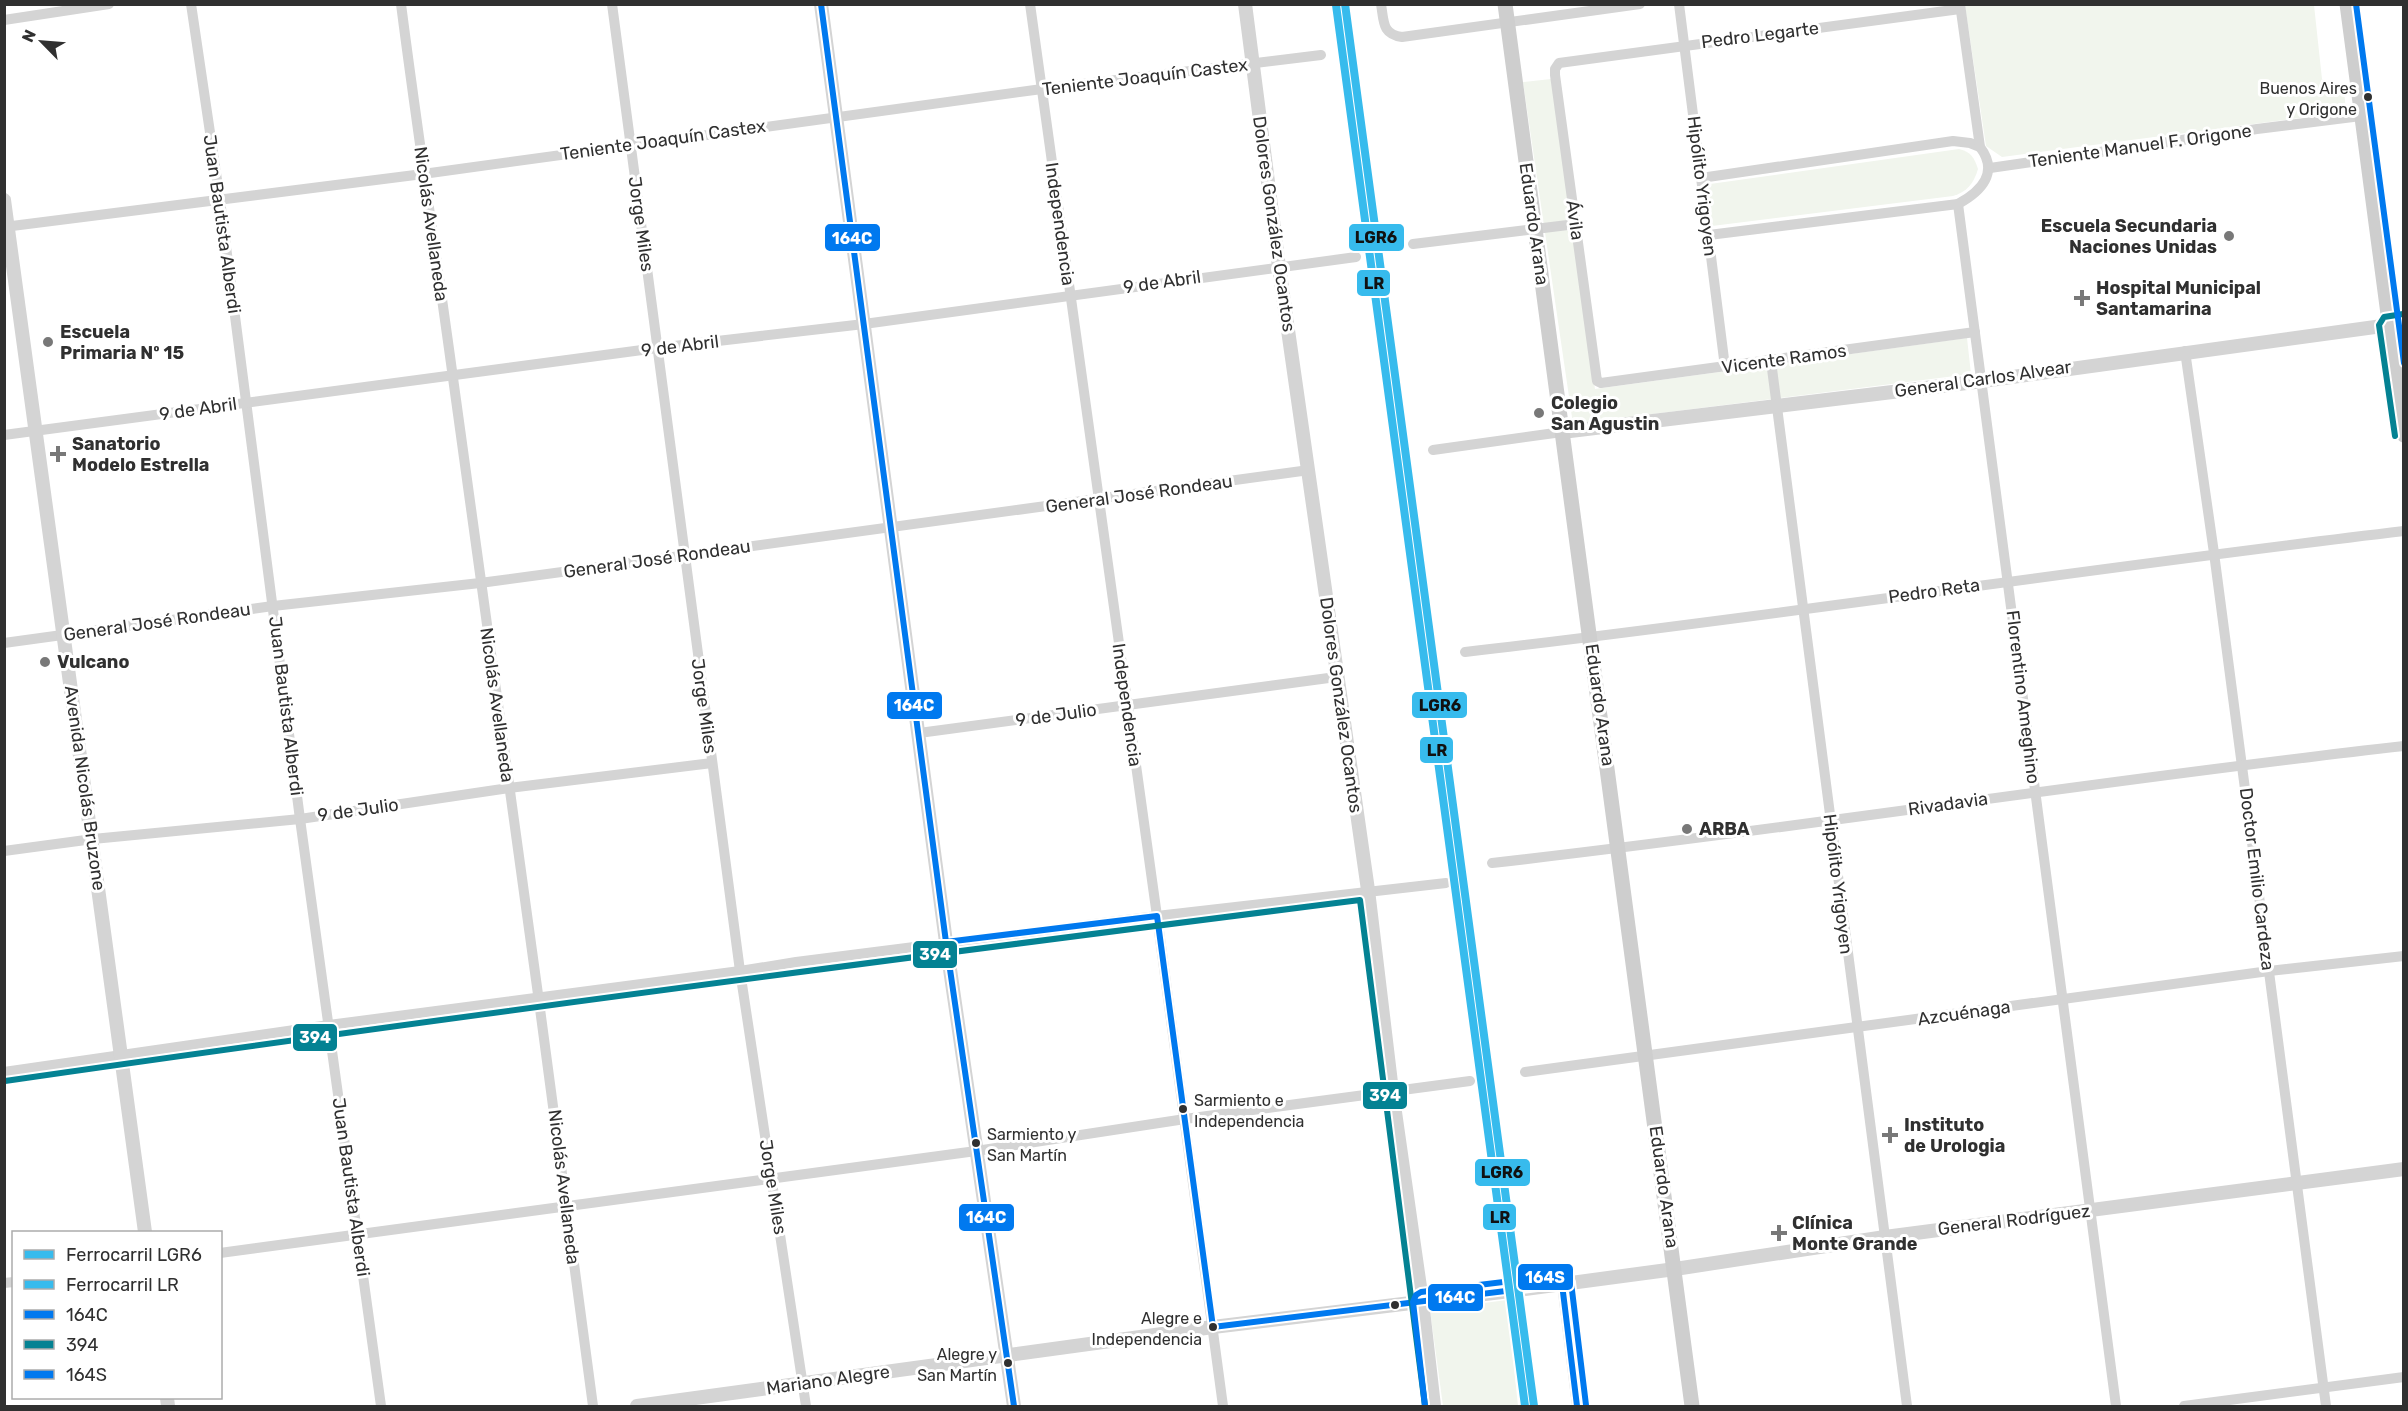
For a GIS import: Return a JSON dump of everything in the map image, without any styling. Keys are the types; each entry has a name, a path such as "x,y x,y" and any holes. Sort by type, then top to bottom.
{"main road":[{"name":"Eduardo Arana","path":"1505,4 1692,1407"},
{"path":"2347,4 2361,116 2396,324 2403,435"}],"street":[{"path":"4,20 109,4"},
{"name":"Juan Bautista Alberdi","path":"191,4 220,200 300,819 381,1407"},
{"name":"Nicolás Avellaneda","path":"401,4 480,583 540,997 593,1407"},
{"name":"Jorge Miles","path":"612,4 711,763 806,1407"},
{"path":"820,4 946,942 1014,1407"},
{"name":"Independencia","path":"1030,4 1223,1407"},
{"name":"Dolores González Ocantos","path":"1245,4 1279,267 1368,891 1434,1407"},
{"path":"1381,4 1386,30 1392,36 1402,37 1640,4"},
{"name":"Hipólito Yrigoyen","path":"1679,4 1725,367"},
{"path":"1709,235 1958,204 1976,192 1990,168 1989,160 1980,147 1960,7"},
{"name":"Pedro Legarte","path":"1559,63 1960,7"},
{"name":"Teniente Joaquín Castex","path":"6,227 423,174 1042,89 1321,55"},
{"name":"Ávila","path":"1559,63 1554,75 1596,377"},
{"name":"Teniente Manuel F. Origone","path":"1990,168 2361,116"},
{"path":"1701,178 1953,141 1980,147"},
{"name":"Avenida Nicolás Bruzone","path":"4,200 145,1231"},
{"name":"Florentino Ameghino","path":"1958,204 2116,1407"},
{"path":"1413,244 1576,224"},
{"name":"9 de Abril","path":"4,435 657,348 864,324 1356,256"},
{"name":"General Carlos Alvear","path":"1563,432 1983,381 2186,351 2396,324"},
{"name":"Vicente Ramos","path":"1596,377 1600,383 1975,332"},
{"name":"Doctor Emilio Cardeza","path":"2186,351 2326,1407"},
{"name":"Hipólito Yrigoyen","path":"1771,361 1907,1407"},
{"path":"1433,450 1563,432"},
{"name":"General José Rondeau","path":"4,643 273,606 480,583 684,556 1309,470"},
{"name":"Pedro Reta","path":"1465,652 1591,638 2214,553 2403,531"},
{"name":"9 de Julio","path":"918,733 1336,678"},
{"name":"Rivadavia","path":"1492,863 1618,849 2242,764 2403,747"},
{"name":"9 de Julio","path":"4,851 93,839 300,819 509,788 711,763"},
{"path":"4,1072 329,1025 946,942 1446,883"},
{"name":"Azcuénaga","path":"1526,1072 2269,971 2403,956"},
{"path":"222,1253 976,1151 1185,1119 1470,1081"},
{"name":"General Rodríguez","path":"1518,1290 1885,1237 2403,1169"},
{"path":"1562,1284 1576,1407"},
{"name":"Mariano Alegre","path":"637,1407 1213,1327 1518,1290"},
{"path":"2184,1407 2403,1377"}],"shaded area":[{"path":"1965,5 2314,5 2322,79 2344,90 2346,112 2002,157 1986,146"},
{"path":"1551,79 1595,389 1967,338 1971,374 1573,424 1523,82"},
{"path":"1959,149 1972,156 1978,169 1969,186 1953,196 1712,226 1706,189 1710,184"},
{"path":"1507,1300 1518,1406 1443,1406 1430,1310"}],"rail line":[{"name":"LGR6","path":"1345,4 1534,1406"},
{"name":"LR","path":"1336,5 1525,1406"}],"transit line":[{"name":"164C","path":"821,4 946,942 1014,1406"},
{"name":"164S","path":"2356,4 2404,363"},
{"name":"394","path":"2395,436 2379,325 2384,317 2403,314"},
{"name":"394","path":"5,1081 682,987 1360,900 1425,1406"},
{"name":"164C","path":"946,942 1157,916 1213,1327 1562,1284 1577,1406"},
{"name":"164S","path":"1425,1406 1413,1302 1416,1295 1421,1292 1562,1275 1568,1277 1571,1282 1586,1405"}],"place":[{"name":"Buenos Aires y Origone","path":"2368,97"},
{"name":"Escuela Secundaria Naciones Unidas","path":"2229,236"},
{"name":"Hospital Municipal Santamarina","path":"2082,298"},
{"name":"Escuela Primaria Nº 15","path":"48,342"},
{"name":"Colegio San Agustin","path":"1539,413"},
{"name":"Sanatorio Modelo Estrella","path":"58,454"},
{"name":"Vulcano","path":"45,662"},
{"name":"ARBA","path":"1687,829"},
{"name":"Sarmiento e Independencia","path":"1183,1109"},
{"name":"Instituto de Urologia","path":"1890,1135"},
{"name":"Sarmiento y San Martín","path":"976,1143"},
{"name":"Clínica Monte Grande","path":"1779,1233"},
{"name":"Alegre e Independencia","path":"1213,1327"},
{"name":"Alegre y San Martín","path":"1008,1363"}]}
